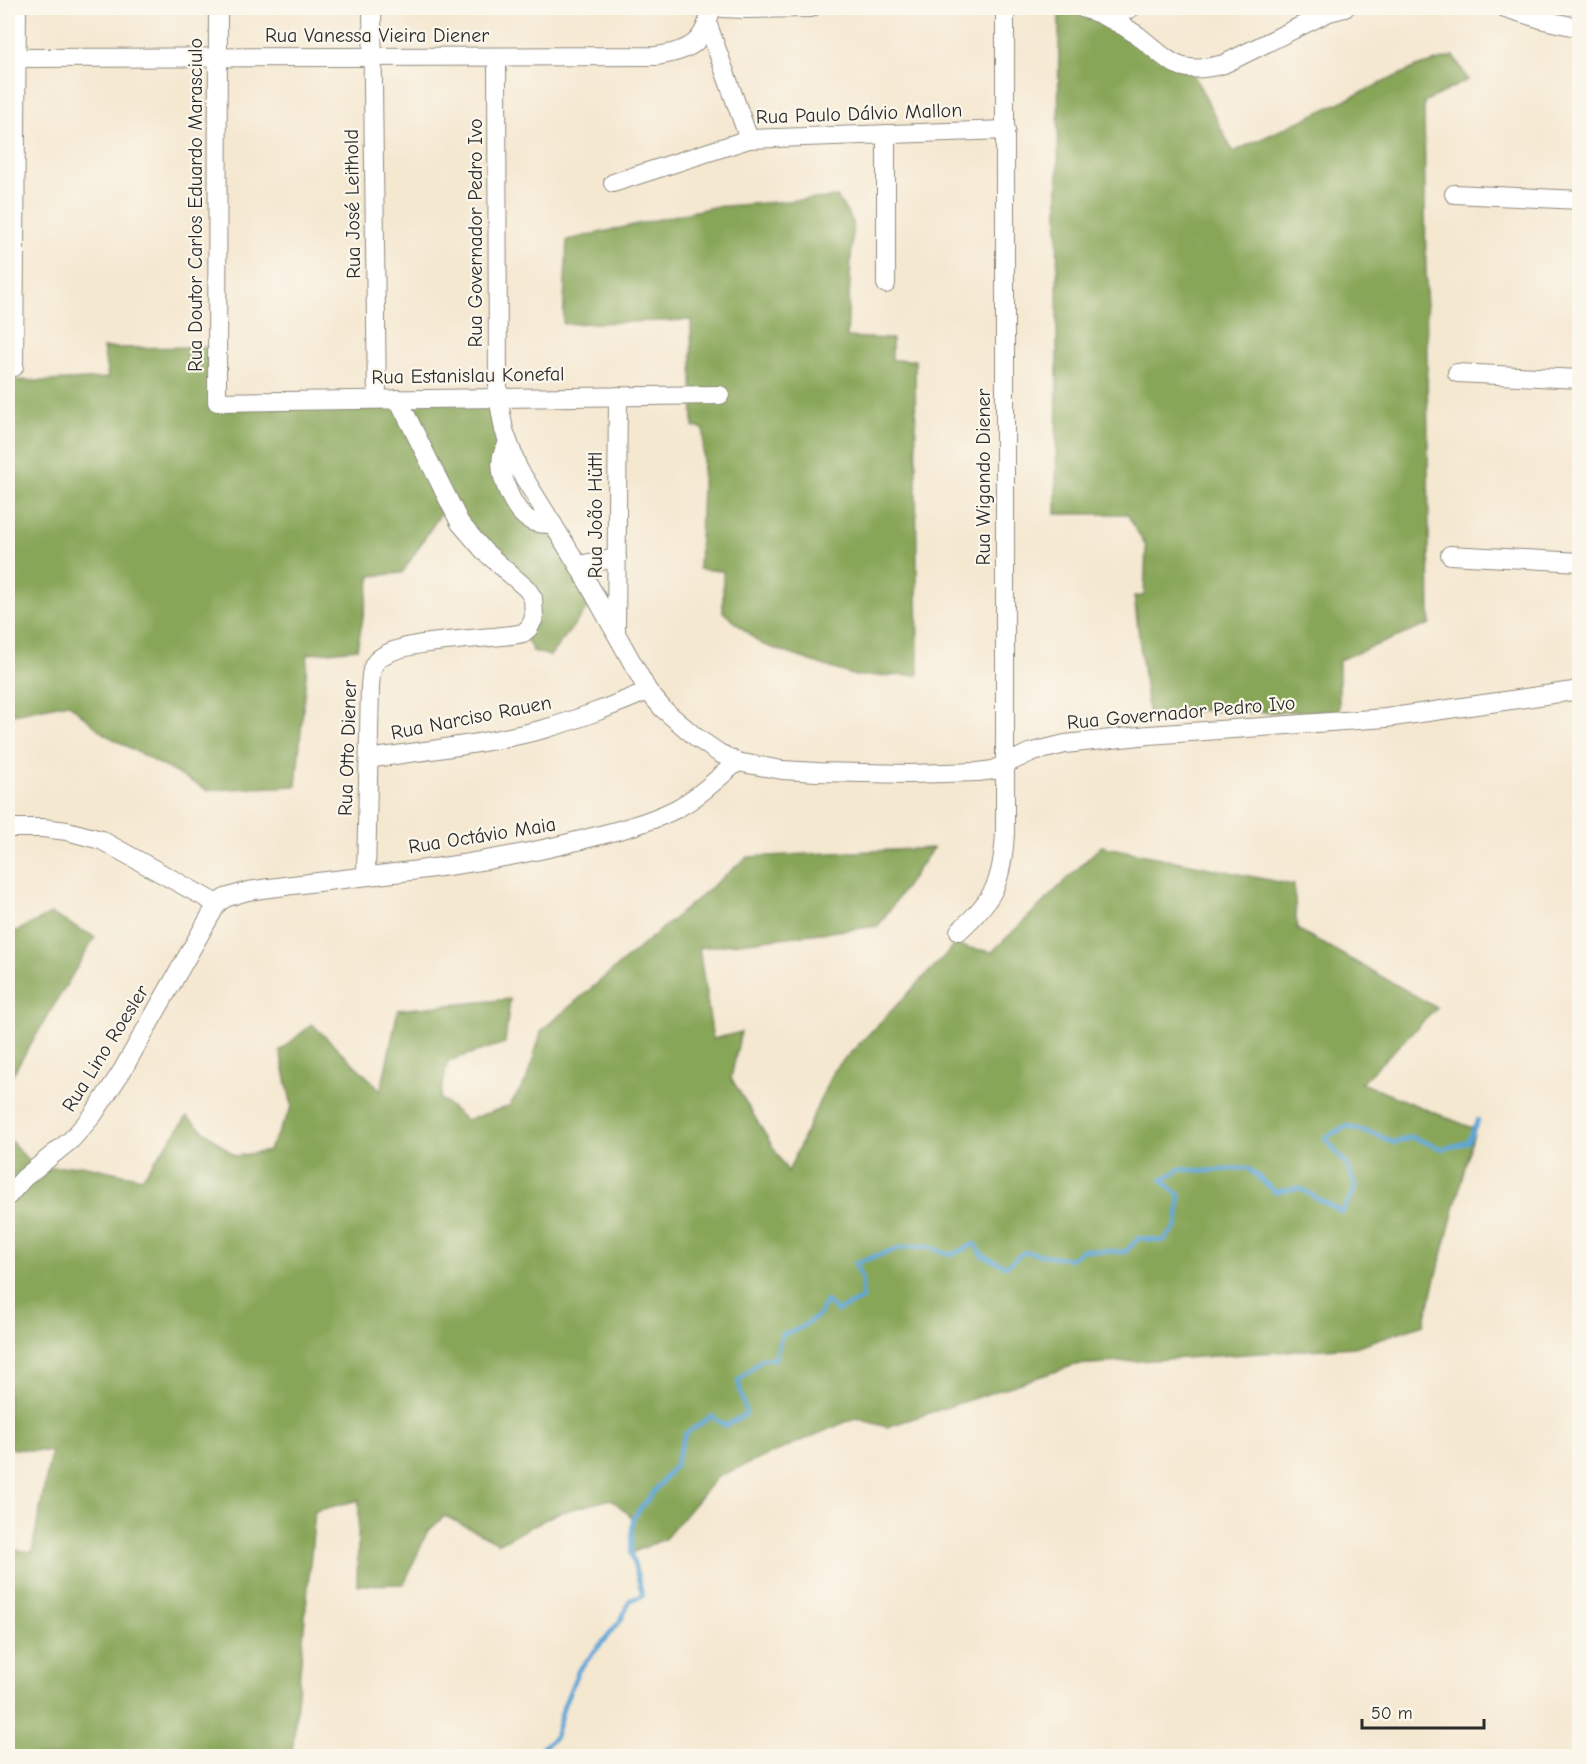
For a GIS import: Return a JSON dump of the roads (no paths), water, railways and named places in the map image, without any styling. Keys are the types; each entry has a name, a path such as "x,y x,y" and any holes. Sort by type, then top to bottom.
{"street":[{"path":"14,367 16,8"},
{"name":"Rua Doutor Carlos Eduardo Marasciulo","path":"217,402 218,8"},
{"name":"Rua José Leithold","path":"372,8 376,399"},
{"path":"722,8 811,8"},
{"name":"Rua Wigando Diener","path":"959,931 989,900 1000,873 1005,834 1005,8"},
{"path":"1082,8 1107,18 1136,34 1173,64 1191,69 1207,69 1224,64 1320,17 1345,8"},
{"path":"1107,18 1131,8"},
{"path":"1505,8 1580,28"},
{"path":"710,16 749,139"},
{"name":"Rua Vanessa Vieira Diener","path":"16,58 636,57 673,54 693,45 702,37 710,16"},
{"name":"Rua Governador Pedro Ivo","path":"497,57 498,397 508,443 518,468 578,565 648,692 663,709 719,753 737,762 782,770 910,774 978,772 993,770 1029,753 1065,744 1149,735 1386,718 1580,690"},
{"name":"Rua Paulo Dálvio Mallon","path":"613,183 749,139 1006,130"},
{"path":"886,134 886,284"},
{"path":"1454,194 1580,200"},
{"path":"1457,373 1580,379"},
{"name":"Rua Estanislau Konefal","path":"217,402 720,395"},
{"name":"Rua João Hüttl","path":"616,635 618,396"},
{"name":"Rua Otto Diener","path":"366,876 370,686 375,663 394,651 412,646 523,633 529,628 534,618 535,608 527,589 484,551 460,523 398,399"},
{"path":"1450,555 1580,562"},
{"path":"578,565 617,558"},
{"name":"Rua Narciso Rauen","path":"369,759 536,731 604,710 648,692"},
{"name":"Rua Octávio Maia","path":"217,904 225,898 248,891 366,876 561,846 629,827 677,808 695,797 737,762"},
{"path":"8,828 44,828 67,831 101,840 217,904"},
{"name":"Rua Lino Roesler","path":"8,1196 24,1178 72,1139 93,1115 122,1071 217,904"}],"waterway":[{"path":"532,1756 555,1737 564,1705 578,1671 621,1620 630,1600 643,1596 631,1553 633,1518 675,1465 685,1434 712,1416 725,1426 746,1414 738,1381 762,1359 775,1359 782,1334 797,1330 819,1315 826,1301 837,1311 862,1299 862,1280 855,1263 900,1248 927,1246 951,1255 975,1244 983,1256 1006,1266 1024,1252 1070,1259 1083,1250 1125,1252 1139,1238 1163,1241 1177,1226 1180,1196 1162,1180 1180,1169 1205,1171 1248,1168 1275,1192 1299,1188 1342,1212 1356,1188 1347,1165 1325,1138 1346,1126 1378,1135 1394,1143 1412,1137 1443,1149 1468,1142 1478,1120"}]}
